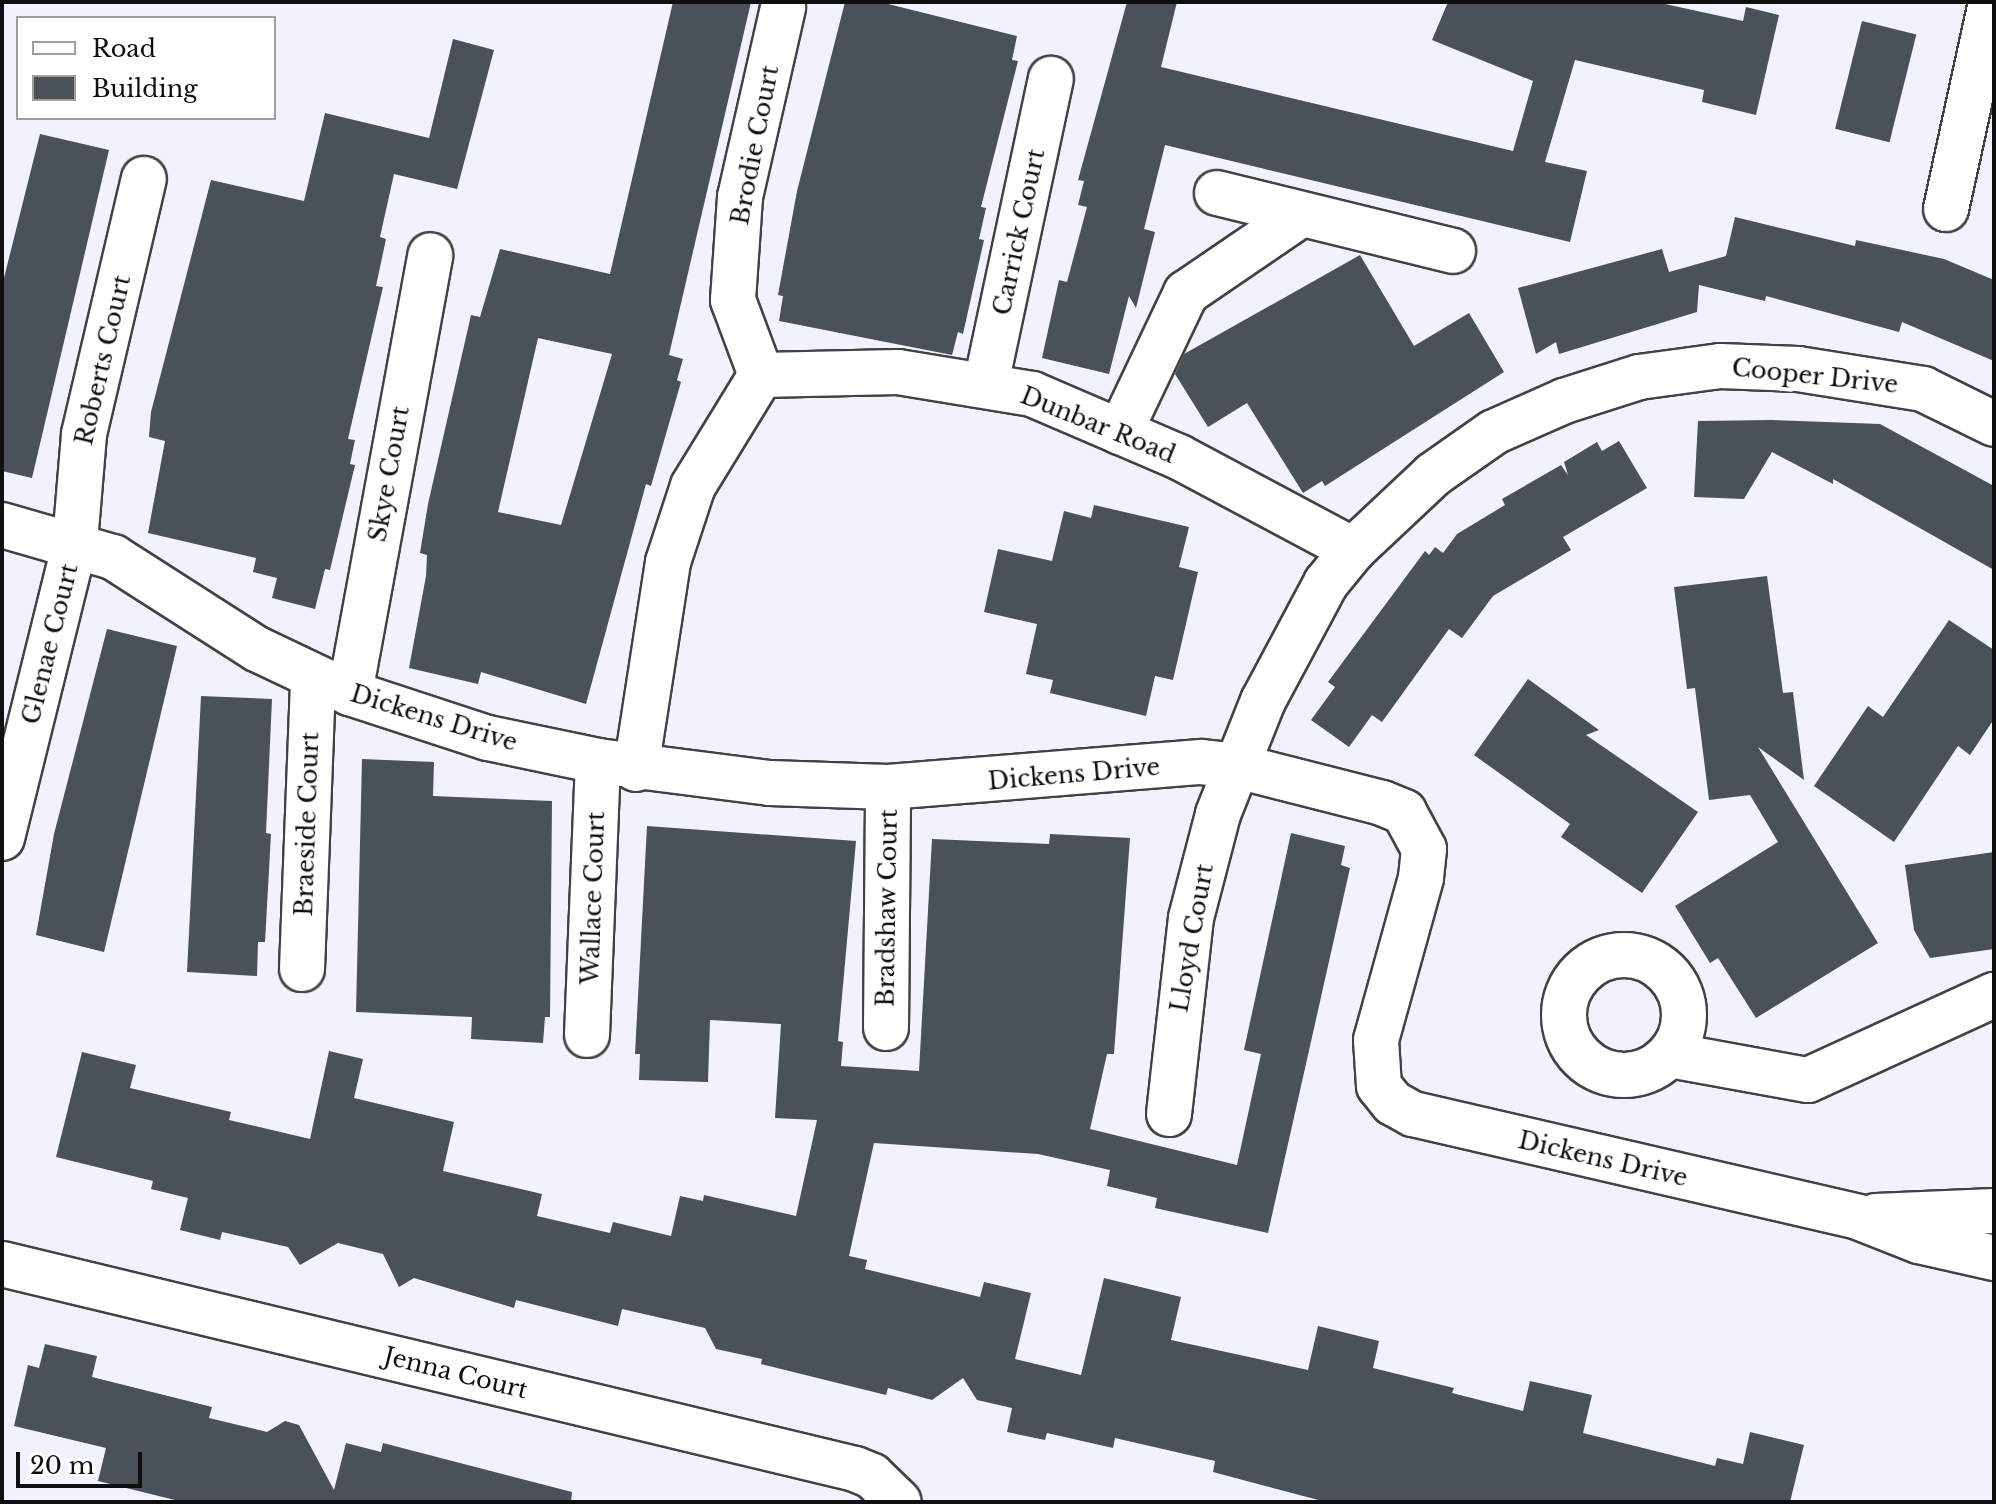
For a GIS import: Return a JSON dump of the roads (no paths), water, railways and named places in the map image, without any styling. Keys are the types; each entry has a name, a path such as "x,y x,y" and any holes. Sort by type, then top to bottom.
{"street":[{"path":"1946,209 1991,2"},
{"name":"Brodie Court","path":"761,375 733,300 740,197 783,7"},
{"name":"Carrick Court","path":"986,384 1051,79"},
{"name":"Roberts Court","path":"75,542 84,434 144,179"},
{"path":"1217,193 1299,216 1453,251"},
{"path":"1120,432 1186,293 1299,216"},
{"name":"Skye Court","path":"331,685 430,255"},
{"name":"Cooper Drive","path":"1237,766 1290,648 1326,583 1353,550 1434,474 1494,432 1564,401 1639,377 1720,366 1862,377 1923,389 1994,424"},
{"name":"Dunbar Road","path":"761,375 898,372 986,384 1032,394 1179,457 1353,550"},
{"path":"617,765 676,537 693,486 761,375"},
{"name":"Dickens Drive","path":"2,525 75,542 113,557 246,642 331,685 488,738 617,765 770,783 888,787 1201,762 1237,766 1351,792 1404,812 1417,827 1424,849 1421,878 1376,1040 1379,1086 1393,1103 1413,1114 1858,1217 1919,1241 1994,1258"},
{"name":"Glenae Court","path":"2,838 75,542"},
{"name":"Braeside Court","path":"302,969 331,685"},
{"name":"Wallace Court","path":"587,1035 617,765"},
{"name":"Lloyd Court","path":"1169,1114 1191,918 1237,766"},
{"name":"Bradshaw Court","path":"886,1028 888,787"},
{"path":"1670,1055 1808,1080 1994,995"},
{"name":"Dickens Drive","path":"1858,1217 1994,1211"},
{"name":"Jenna Court","path":"2,1264 855,1469 872,1476 899,1502"}]}
